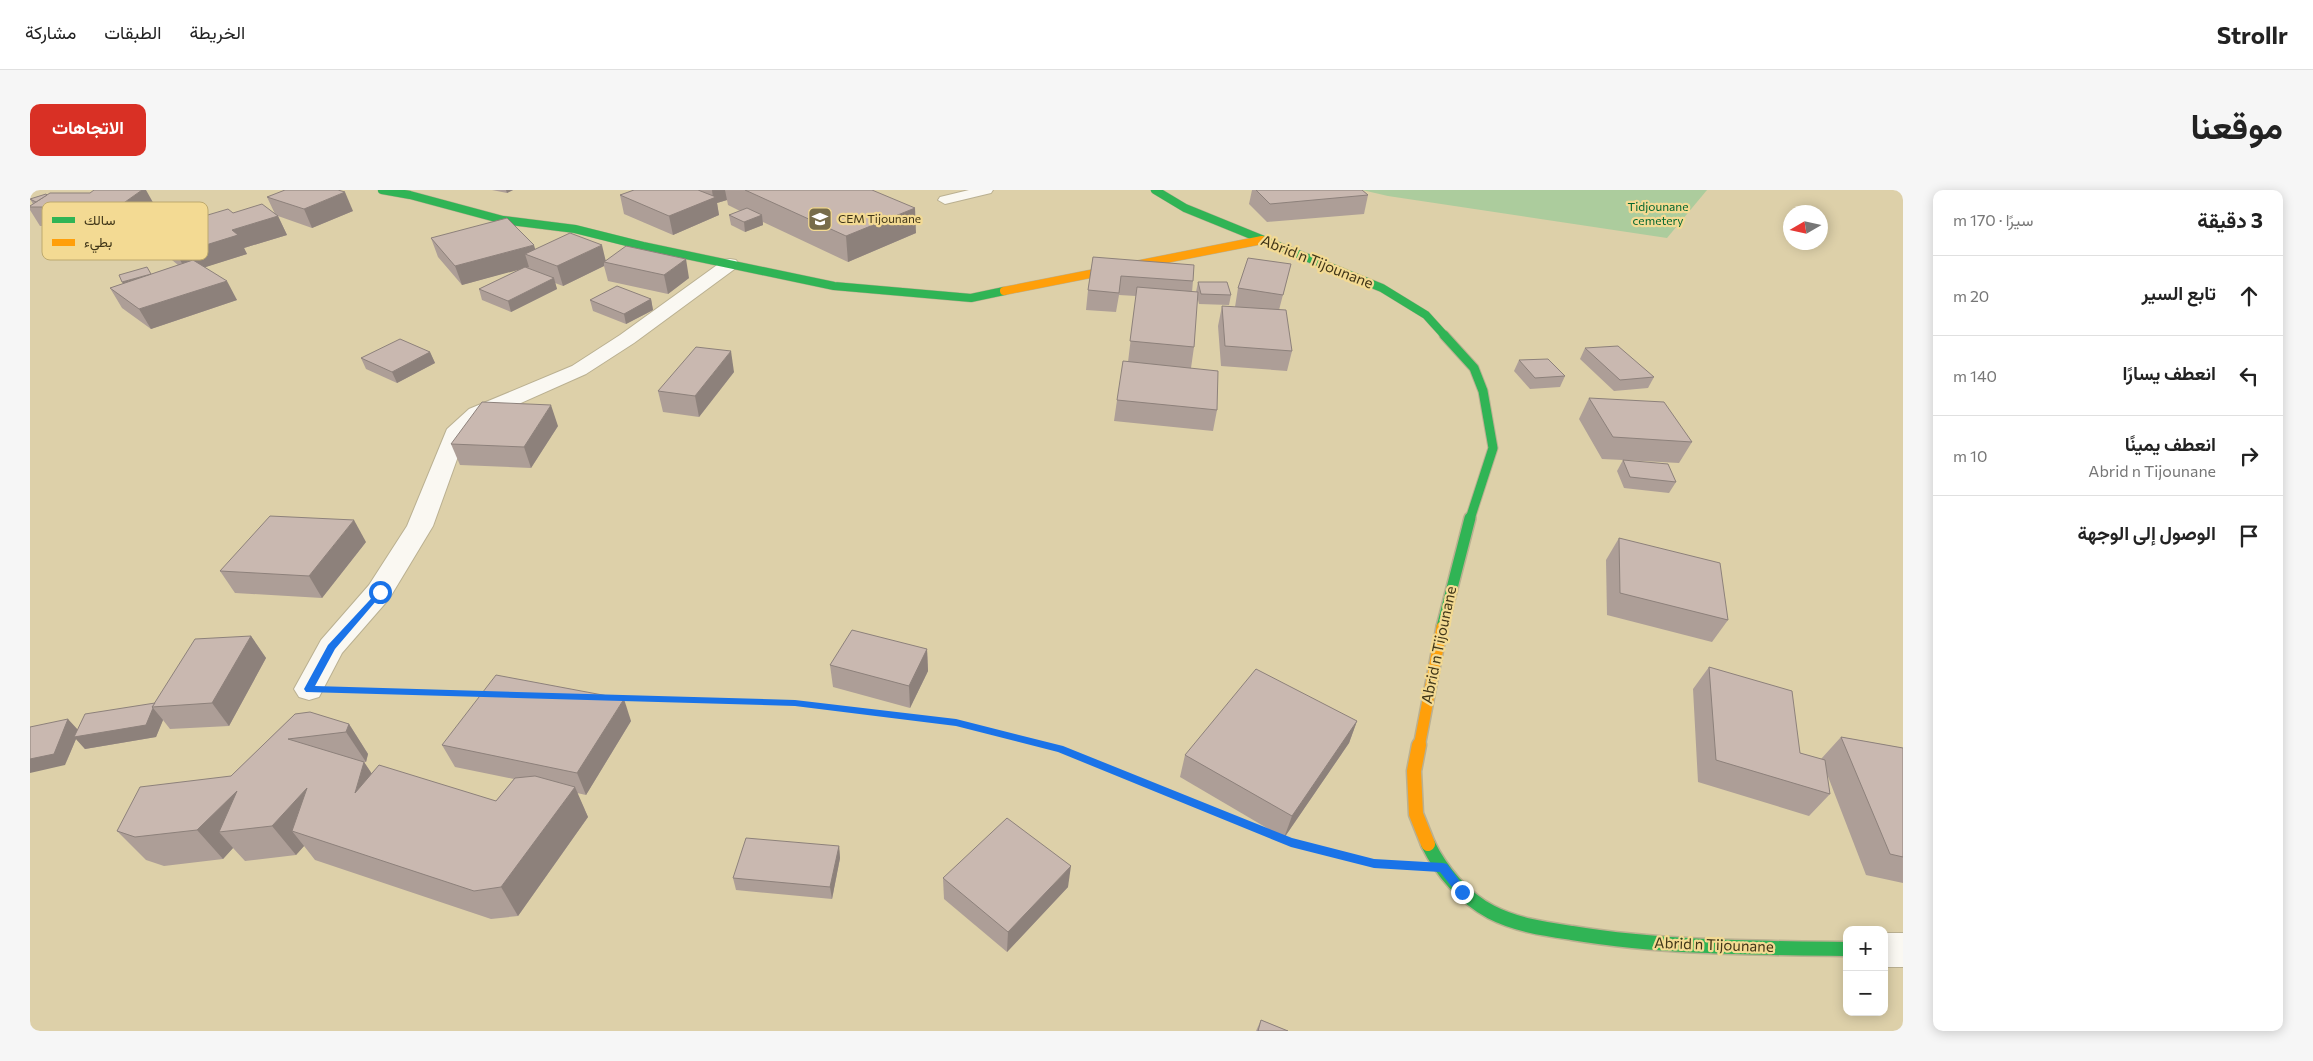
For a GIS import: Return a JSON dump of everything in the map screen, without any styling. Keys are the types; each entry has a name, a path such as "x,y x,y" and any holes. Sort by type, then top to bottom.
{"street":[{"path":"382,190 410,195 503,220 575,229 834,286 971,298 1262,240"},
{"name":"Abrid n Tijounane","path":"1154,190 1185,208 1382,288 1426,315 1474,368 1483,391 1493,448 1473,507 1446,606 1414,771 1416,814 1430,850 1462,892 1491,912 1521,924 1579,935 1646,944 1843,949"},
{"path":"309,689 331,647 380,592 420,526 455,434 477,414 579,370 627,339 730,264"},
{"path":"1888,950 1903,950"}],"lane":[{"path":"945,200 986,190"}],"path":[{"path":"309,689 490,694"},
{"path":"608,698 795,703 956,723 1059,748 1291,842 1374,864 1443,867"}],"green space":[{"name":"Tidjounane cemetery","path":"1362,190 1707,190 1667,238 1388,196"}],"building":[{"path":"94,190 142,190 125,202 42,202 42,207 30,207 50,193 90,193"},
{"path":"285,190 338,190 345,192 304,209 267,197"},
{"path":"634,190 698,190 716,197 669,216 620,195"},
{"path":"745,190 872,190 915,208 846,236"},
{"path":"1256,190 1362,190 1368,195 1270,204"},
{"path":"46,194 36,202 30,199"},
{"path":"262,204 278,216 232,230 238,235 208,244 208,215 228,209 233,213"},
{"path":"747,208 762,215 744,222 729,215"},
{"path":"507,218 534,245 455,266 431,238"},
{"path":"570,233 602,245 557,266 525,254"},
{"path":"626,246 686,259 664,275 604,262"},
{"path":"1093,257 1194,265 1193,281 1121,276 1119,293 1088,290"},
{"path":"1248,258 1291,264 1283,295 1238,288"},
{"path":"193,260 227,281 139,309 110,288"},
{"path":"147,267 151,274 122,282 119,275"},
{"path":"525,267 554,278 508,301 479,289"},
{"path":"1198,282 1227,282 1231,295 1201,294"},
{"path":"617,286 651,299 624,314 590,300"},
{"path":"1137,287 1198,292 1194,347 1130,341"},
{"path":"1222,306 1286,310 1292,351 1225,346"},
{"path":"400,339 430,352 392,372 361,358"},
{"path":"1618,346 1654,377 1620,380 1585,348"},
{"path":"696,347 731,351 695,396 658,391"},
{"path":"1548,359 1565,376 1535,378 1519,360"},
{"path":"1123,361 1218,371 1217,410 1117,400"},
{"path":"1589,398 1664,402 1692,442 1613,437"},
{"path":"482,402 551,405 524,447 451,444"},
{"path":"1623,460 1668,464 1676,482 1630,477"},
{"path":"270,516 354,520 309,576 220,571"},
{"path":"1619,538 1720,563 1728,620 1620,593"},
{"path":"852,630 927,649 909,686 830,665"},
{"path":"251,636 212,703 152,707 195,639"},
{"path":"1709,667 1792,691 1800,753 1825,760 1830,794 1716,760"},
{"path":"1256,669 1357,721 1292,816 1185,755"},
{"path":"496,675 624,699 577,773 442,745"},
{"path":"155,703 146,725 74,737 85,714"},
{"path":"310,712 349,724 346,732 288,739 364,762 355,793 379,765 496,801 515,778 535,776 575,787 501,887 474,891 292,831 307,788 272,826 219,832 237,791 197,830 135,837 117,831 140,787 231,776 295,714"},
{"path":"68,719 54,754 30,759 30,727"},
{"path":"1841,737 1903,748 1903,857 1890,854"},
{"path":"1007,818 1071,866 1008,932 943,878"},
{"path":"746,838 839,846 830,887 733,878"},
{"path":"1261,1020 1288,1031 1258,1031"}],"traffic: fast":[{"path":"382,190 410,195 503,220 575,229 643,246 834,286 971,298 1004,291"},
{"path":"1155,190 1185,208 1382,288 1426,315 1474,368 1483,391 1493,448 1473,507 1442,627"},
{"path":"1428,844 1446,873 1473,900 1491,912 1527,925 1599,938 1670,945 1843,949"}],"traffic: slow":[{"path":"1004,291 1262,240"},
{"path":"1428,844 1416,814 1414,771 1442,627"}],"place":[{"name":"CEM Tijounane","path":"820,219"}],"route":[{"path":"380,592 331,647 309,689 795,703 956,723 1059,748 1291,842 1374,864 1443,867 1462,892"}]}
